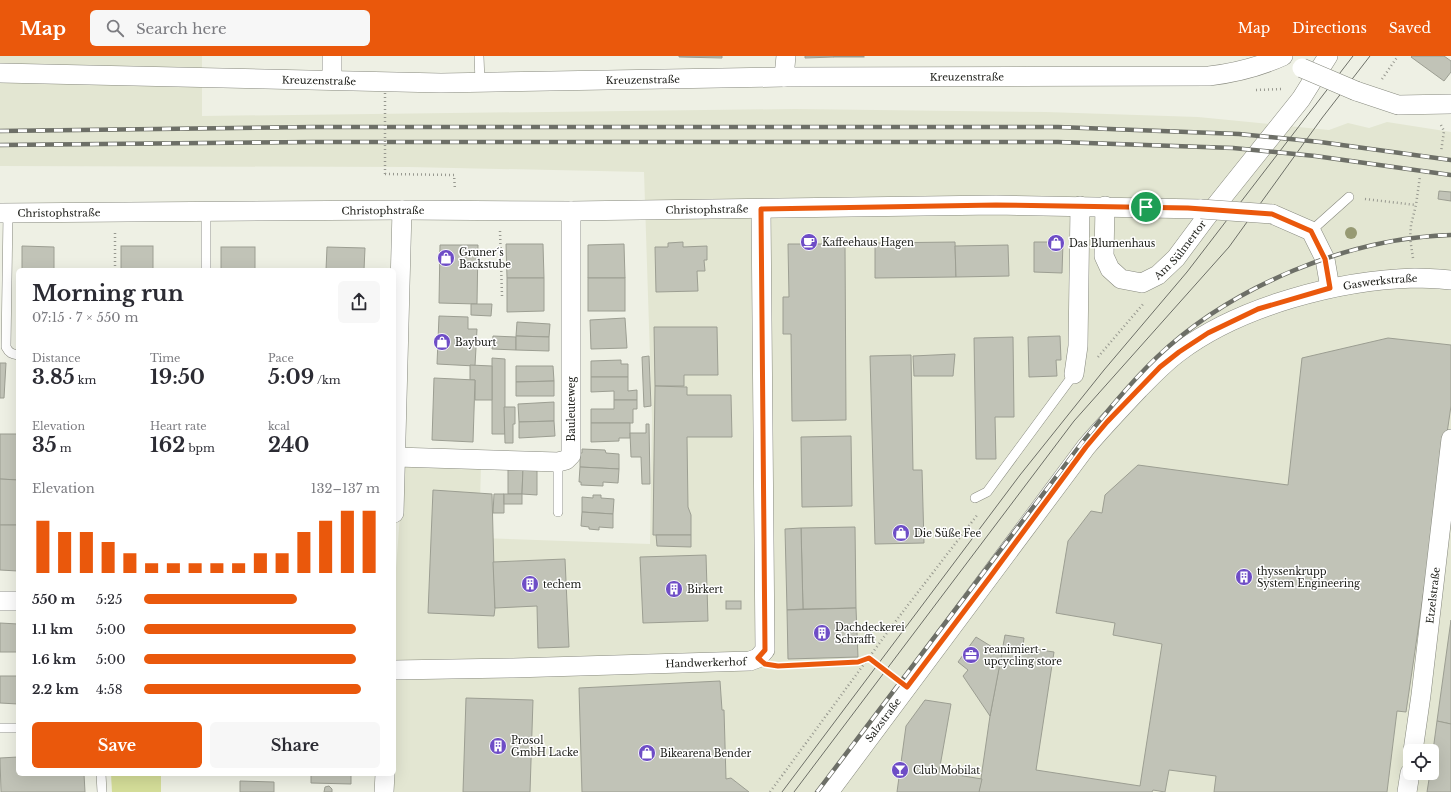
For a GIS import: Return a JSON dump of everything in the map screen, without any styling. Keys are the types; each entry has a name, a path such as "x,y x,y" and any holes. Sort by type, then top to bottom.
{"street":[{"path":"332,56 332,80"},
{"path":"784,77 786,56"},
{"path":"1283,56 1302,68 1363,93 1398,105 1451,104"},
{"name":"Kreuzenstraße","path":"0,73 441,83 784,77 1209,76 1232,74 1257,61 1283,56"},
{"name":"Am Sülmertor","path":"1105,206 1104,256 1110,269 1121,279 1142,283 1158,276 1176,258 1301,99 1328,56"},
{"name":"Christophstraße","path":"4,213 402,210 571,211 996,205 1105,206 1201,209 1272,214 1311,231"},
{"path":"1074,374 1078,346 1080,206"},
{"name":"Handwerkerhof","path":"396,670 750,661 758,658 765,650 761,209"},
{"path":"402,210 396,457 558,462"},
{"name":"Bauleuteweg","path":"558,462 566,460 571,455 571,211"},
{"path":"1311,231 1325,259 1330,288"},
{"name":"Gaswerkstraße","path":"1160,367 1179,352 1208,333 1258,309 1330,288 1372,281 1416,278 1451,280"},
{"name":"Salzstraße","path":"829,792 1086,447 1107,422 1160,367"},
{"name":"Etzelstraße","path":"1414,744 1451,439"},
{"path":"0,600 16,601"},
{"path":"384,776 384,792"},
{"path":"1408,792 1409,780"}],"lane":[{"path":"480,56 480,82"},
{"path":"1311,231 1349,197"},
{"path":"206,212 206,268"},
{"name":"Christophstraße","path":"4,213 6,347 8,351 16,355"},
{"path":"975,498 987,492 1074,374"},
{"path":"558,462 558,512"},
{"path":"0,728 16,728"},
{"path":"101,776 102,792"}],"path":[{"path":"1363,93 1398,56"},
{"path":"1250,90 1286,89"},
{"path":"385,93 385,174 454,175"},
{"path":"1440,125 1444,131 1441,152"},
{"path":"1410,238 1410,224 1416,205 1420,176"},
{"path":"1349,197 1416,205"},
{"path":"500,210 502,296"},
{"path":"115,213 115,268"},
{"path":"1074,374 1090,366 1148,299"},
{"path":"770,792 975,518 981,509 987,492"},
{"path":"758,658 765,664 778,666 858,662 869,658"},
{"path":"869,658 907,687"}],"shaded area":[{"path":"0,56 202,56 202,116 795,109 1046,112 1198,117 1329,130 1348,123 1369,128 1387,122 1451,132 1451,792 379,792 392,776 396,776 396,568 404,463 481,467 479,538 650,544 652,419 644,172 409,167 0,166"}],"green space":[{"path":"111,776 161,776 161,792 112,792"}],"building":[{"path":"722,56 722,58 679,57"},
{"path":"805,56 834,56 834,57 805,58"},
{"path":"864,56 864,57 834,57"},
{"path":"1444,56 1451,61 1451,72 1444,81 1411,57"},
{"path":"1439,191 1451,192 1451,201 1438,199"},
{"path":"683,242 683,247 707,246 707,260 704,260 705,271 697,271 698,291 656,292 655,247 668,247 668,243"},
{"path":"955,242 956,277 875,278 875,243"},
{"path":"1034,242 1063,242 1062,273 1034,272"},
{"path":"506,244 543,244 544,278 507,278"},
{"path":"624,244 625,278 588,278 588,245"},
{"path":"788,244 845,244 846,420 792,421 791,334 783,334 783,297 789,297"},
{"path":"440,245 478,245 477,304 439,303"},
{"path":"1008,245 1009,276 956,277 955,246"},
{"path":"22,246 54,247 54,268 22,268"},
{"path":"121,246 153,246 153,268 121,268"},
{"path":"221,247 255,247 255,268 221,268"},
{"path":"327,247 365,248 364,268 326,268"},
{"path":"507,278 544,278 544,311 507,312"},
{"path":"588,278 625,278 625,311 588,311"},
{"path":"471,304 492,304 491,316 471,315"},
{"path":"439,316 468,317 468,329 477,329 475,366 437,364"},
{"path":"625,318 627,348 591,349 590,320"},
{"path":"517,322 550,324 549,337 516,336"},
{"path":"654,327 717,327 718,375 684,375 684,386 655,386"},
{"path":"493,336 516,337 516,350 492,349"},
{"path":"516,336 549,337 549,351 516,350"},
{"path":"1060,336 1061,360 1056,360 1057,376 1029,377 1028,337"},
{"path":"1013,337 1014,417 995,417 996,459 976,459 974,338"},
{"name":"thyssenkrupp System Engineering","path":"1388,338 1451,345 1451,406 1406,712 1397,711 1387,792 1214,792 1216,776 1169,770 1165,792 1153,790 1152,792 979,792 990,716 1005,635 1024,638 1022,653 1033,655 1034,649 1054,652 1036,770 1140,786 1162,644 1113,635 1115,623 1056,613 1068,541 1091,511 1102,513 1105,495 1138,465 1288,485 1302,358"},
{"path":"955,354 953,376 914,376 913,356"},
{"path":"911,355 913,470 922,470 924,543 875,544 870,356"},
{"path":"649,356 651,406 644,407 642,357"},
{"path":"492,358 505,359 505,434 492,434"},
{"path":"621,360 621,364 628,364 628,377 591,377 591,361"},
{"path":"0,363 6,363 4,398 0,398"},
{"path":"470,365 492,366 492,400 475,400 475,380 470,380"},
{"path":"516,366 553,366 554,381 516,382"},
{"path":"591,377 628,377 628,391 637,390 637,400 614,400 614,391 591,392"},
{"path":"434,378 475,380 473,442 432,440"},
{"path":"554,381 554,396 516,396 516,382"},
{"path":"655,386 687,387 687,395 731,395 732,437 687,437 688,507 691,515 691,535 653,535"},
{"path":"614,400 637,400 637,409 633,409 633,423 591,423 591,409 614,409"},
{"path":"554,402 554,421 519,422 518,404"},
{"path":"504,407 515,407 513,443 505,443"},
{"path":"554,421 555,436 519,438 519,422"},
{"path":"591,423 630,423 630,438 619,438 619,441 591,442"},
{"path":"646,424 649,424 650,484 642,484 641,457 631,457 630,433 646,433"},
{"path":"0,434 16,434 16,480 0,479"},
{"path":"851,436 852,506 802,507 801,437"},
{"path":"582,449 605,450 606,453 619,454 619,469 580,467 580,453 582,453"},
{"path":"508,467 523,468 522,494 508,494"},
{"path":"580,467 619,469 618,483 603,482 603,486 581,485 581,482 579,482"},
{"path":"523,468 537,468 537,495 522,494"},
{"path":"0,479 16,480 16,525 0,525"},
{"path":"433,490 492,494 494,616 428,613"},
{"path":"494,494 504,494 504,513 493,513"},
{"path":"504,494 522,494 522,504 504,504"},
{"path":"593,495 601,495 601,498 614,499 613,514 582,512 582,497 593,498"},
{"path":"582,512 613,514 613,528 599,527 599,530 581,526"},
{"path":"0,525 16,525 16,571 0,570"},
{"path":"855,527 856,608 803,609 801,528"},
{"path":"801,528 803,609 787,610 785,529"},
{"path":"656,535 691,535 691,547 657,546"},
{"name":"Birkert","path":"706,555 708,621 643,623 640,557"},
{"name":"techem","path":"565,559 569,647 538,648 537,606 495,608 493,562"},
{"path":"726,601 741,601 741,609 726,609"},
{"name":"Dachdeckerei Schrafft","path":"856,608 858,657 788,659 787,610"},
{"path":"1451,620 1451,724 1437,721"},
{"path":"0,623 16,624 16,652 0,652"},
{"path":"976,637 1002,653 990,716 963,676 968,670 958,662"},
{"path":"0,676 16,676 16,704 0,703"},
{"path":"720,681 722,710 724,710 726,779 731,778 749,792 582,792 579,688"},
{"name":"Prosol GmbH Lacke","path":"466,698 533,700 530,792 463,792"},
{"path":"925,700 951,704 939,772 982,779 979,792 897,792 906,726"},
{"path":"1437,721 1451,724 1451,792 1427,792 1429,780 1439,780 1439,744 1434,744"},
{"path":"16,757 16,776 84,776 85,792 1,792 0,758"},
{"path":"311,776 351,776 351,784 311,783"},
{"path":"240,781 274,782 274,792 240,792"},
{"path":"329,786 332,789 332,792 324,792 325,787"}],"tram line":[{"path":"782,792 1020,475 1104,370 1187,272 1353,56"},
{"path":"794,792 1074,421 1229,247 1322,118 1370,56"}],"railway":[{"path":"0,131 314,127 1058,127 1239,134 1320,142 1451,160"},
{"path":"0,145 314,142 1058,142 1233,148 1315,156 1451,175"},
{"path":"817,792 1081,444 1127,388 1157,357 1187,331 1220,308 1256,288 1294,270 1332,256 1372,245 1412,238 1451,235"}],"place":[{"name":"Kaffeehaus Hagen","path":"809,242"},
{"name":"Das Blumenhaus","path":"1056,243"},
{"name":"Gruner´s Backstube","path":"446,258"},
{"name":"Bayburt","path":"442,342"},
{"name":"Die Süße Fee","path":"901,533"},
{"name":"thyssenkrupp System Engineering","path":"1244,577"},
{"name":"techem","path":"530,584"},
{"name":"Birkert","path":"674,589"},
{"name":"Dachdeckerei Schrafft","path":"822,633"},
{"name":"reanimiert - upcycling store","path":"971,655"},
{"name":"Prosol GmbH Lacke","path":"498,746"},
{"name":"Bikearena Bender","path":"647,753"},
{"name":"Club Mobilat","path":"900,770"}],"route":[{"path":"996,205 1146,207 1188,208 1272,214 1311,231 1325,259 1330,288 1258,309 1208,333 1179,352 1160,367 1107,422 1086,447 907,687 869,658 858,662 778,666 765,664 758,658 765,650 761,209 996,205"}]}
